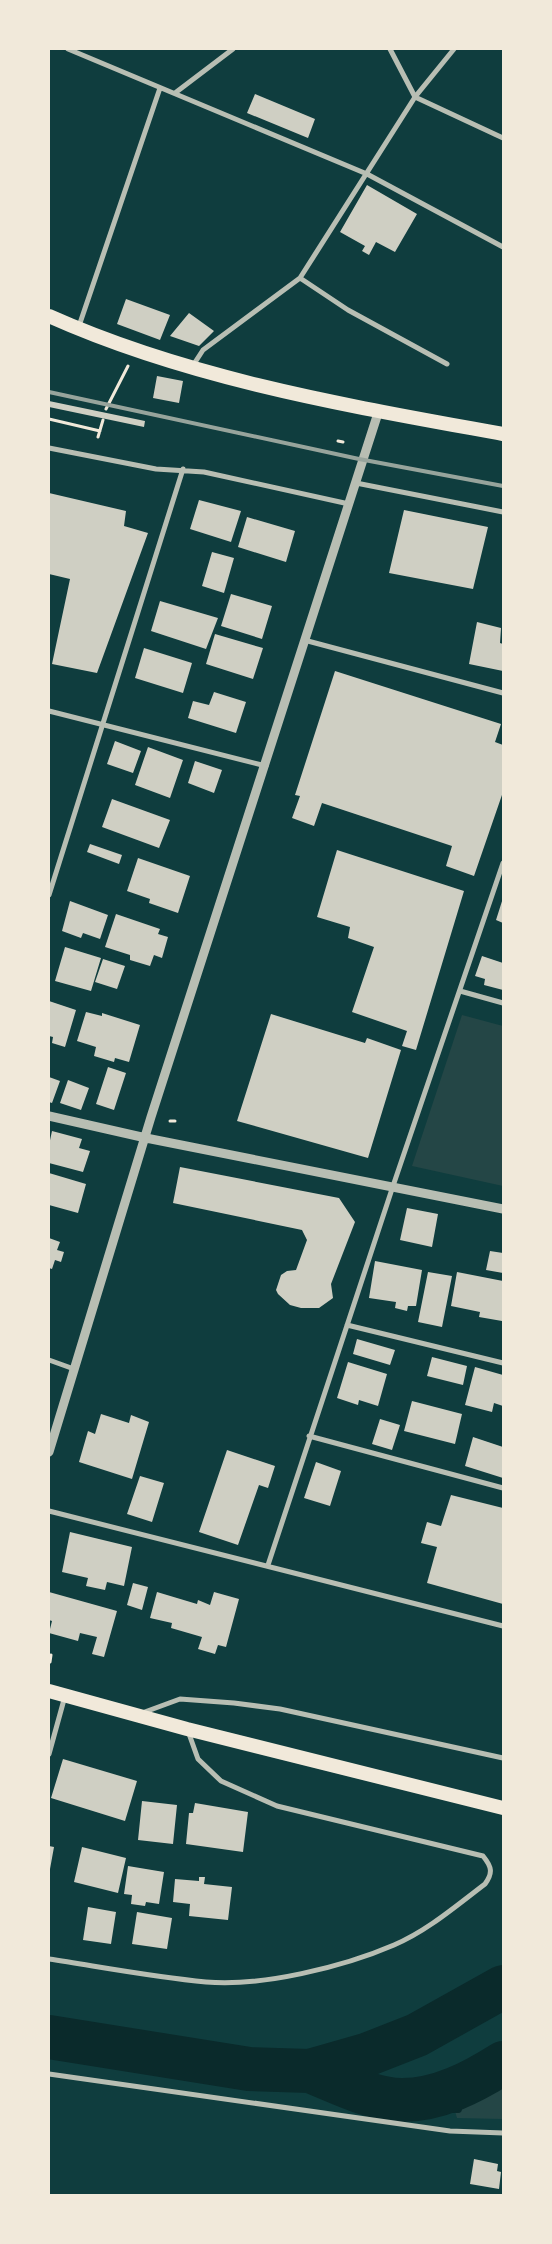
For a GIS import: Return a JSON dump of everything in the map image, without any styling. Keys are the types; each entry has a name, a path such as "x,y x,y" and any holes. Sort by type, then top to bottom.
{"highway":[{"path":"49,316 134,351 192,367 299,394 503,434"},
{"path":"49,1691 187,1729 503,1808"}],"street":[{"path":"68,49 367,174 503,247"},
{"path":"175,93 233,49"},
{"path":"390,49 415,97 503,138"},
{"path":"192,367 202,350 300,278 415,97 454,49"},
{"path":"78,329 160,88"},
{"path":"300,278 348,310 447,364"},
{"path":"49,1452 146,1138 379,410"},
{"path":"49,448 156,469 183,469 327,498 348,504"},
{"path":"49,895 183,469"},
{"path":"356,483 503,512"},
{"path":"304,640 503,693"},
{"path":"49,711 266,766"},
{"path":"268,1565 309,1436 503,863"},
{"path":"460,991 503,1003"},
{"path":"49,1116 146,1138 503,1209"},
{"path":"347,1325 503,1363"},
{"path":"49,1360 74,1369"},
{"path":"309,1436 503,1488"},
{"path":"49,1510 503,1626"},
{"path":"49,1754 65,1695"},
{"path":"137,1715 180,1699 234,1703 280,1709 503,1758"},
{"path":"49,1959 208,1982 275,1979 337,1965 395,1945 442,1917 485,1884 490,1877 492,1871 490,1864 484,1856 278,1806 221,1781 198,1759 187,1729"},
{"path":"49,2074 450,2131 503,2133"}],"path":[{"path":"106,409 129,363"},
{"path":"49,419 100,431"},
{"path":"98,437 103,420"},
{"path":"338,440 343,442"},
{"path":"170,1121 175,1121"},
{"path":"50,1662 51,1655"}],"shaded area":[{"path":"462,1015 503,1026 503,1186 412,1166"},
{"path":"503,2081 503,2119 457,2118 451,2098"}],"building":[{"path":"255,94 315,119 308,138 247,113"},
{"path":"367,185 417,214 395,252 376,242 369,255 362,251 365,246 340,232"},
{"path":"126,299 170,315 160,340 117,324"},
{"path":"189,313 214,331 199,346 170,336"},
{"path":"157,376 183,381 179,403 153,398"},
{"path":"49,401 145,421 144,427 49,407"},
{"path":"49,493 126,511 124,526 148,533 97,673 52,664 70,579 49,574"},
{"path":"199,500 241,511 231,542 190,529"},
{"path":"404,510 488,527 473,589 389,573"},
{"path":"247,517 295,531 286,562 238,547"},
{"path":"212,552 234,558 224,593 202,586"},
{"path":"231,594 272,606 262,639 221,626"},
{"path":"160,601 218,618 206,649 151,631"},
{"path":"477,622 501,628 500,643 503,644 503,671 469,664"},
{"path":"215,634 263,648 253,679 206,664"},
{"path":"144,648 192,663 183,693 135,678"},
{"path":"335,671 501,724 495,742 503,745 503,792 474,876 446,866 452,846 322,803 314,826 292,818 300,796 295,795"},
{"path":"214,692 246,702 236,733 188,718 193,701 209,705"},
{"path":"115,741 141,751 133,773 107,764"},
{"path":"148,747 183,760 170,798 135,785"},
{"path":"195,761 222,770 214,793 188,783"},
{"path":"112,799 170,820 159,848 102,827"},
{"path":"90,844 122,855 119,864 87,852"},
{"path":"337,850 464,891 416,1050 402,1046 407,1031 352,1012 374,947 348,938 350,927 317,917"},
{"path":"138,858 190,876 178,913 149,903 150,899 127,891"},
{"path":"503,898 503,923 496,920"},
{"path":"70,901 108,915 100,939 83,933 81,938 62,931"},
{"path":"116,914 160,929 158,934 168,937 162,958 154,955 150,966 130,960 130,955 105,947"},
{"path":"65,947 101,958 91,991 55,981"},
{"path":"482,956 503,963 503,990 484,985 485,979 475,976"},
{"path":"103,959 125,966 117,989 95,982"},
{"path":"49,1001 76,1010 65,1047 52,1043 53,1037 49,1036"},
{"path":"86,1012 102,1016 102,1013 140,1025 129,1062 115,1058 114,1062 94,1056 96,1047 77,1041"},
{"path":"271,1014 365,1043 367,1038 401,1050 368,1158 237,1121"},
{"path":"108,1067 126,1073 114,1110 96,1104"},
{"path":"49,1077 60,1081 52,1103 49,1102"},
{"path":"68,1080 89,1088 81,1110 60,1103"},
{"path":"52,1131 82,1139 79,1148 90,1151 83,1172 49,1163 49,1145"},
{"path":"180,1167 339,1198 355,1222 331,1284 333,1298 319,1308 301,1308 290,1305 276,1290 281,1275 287,1271 296,1270 307,1240 302,1230 173,1203"},
{"path":"49,1173 86,1184 78,1213 49,1205"},
{"path":"407,1208 438,1214 432,1247 400,1240"},
{"path":"49,1238 60,1242 57,1250 64,1252 61,1262 55,1260 52,1269 49,1268"},
{"path":"490,1251 503,1253 503,1273 486,1270"},
{"path":"375,1261 422,1270 416,1306 408,1306 407,1311 395,1308 396,1302 369,1298"},
{"path":"428,1272 452,1276 442,1327 418,1322"},
{"path":"457,1272 503,1281 502,1321 479,1317 480,1312 451,1306"},
{"path":"357,1339 395,1350 390,1365 353,1354"},
{"path":"432,1357 467,1366 463,1385 427,1376"},
{"path":"348,1362 387,1374 378,1406 359,1400 358,1405 337,1398"},
{"path":"475,1367 503,1375 503,1406 494,1403 492,1412 465,1405"},
{"path":"412,1401 462,1414 455,1444 404,1431"},
{"path":"101,1414 129,1423 131,1415 149,1422 132,1479 79,1462 88,1431 95,1434"},
{"path":"380,1419 400,1425 392,1450 372,1444"},
{"path":"473,1437 503,1447 503,1478 465,1466"},
{"path":"227,1450 275,1466 268,1488 259,1485 238,1545 199,1532"},
{"path":"316,1462 341,1471 330,1506 304,1498"},
{"path":"140,1476 164,1483 152,1522 127,1514"},
{"path":"451,1495 503,1508 503,1604 427,1583 437,1547 421,1543 427,1522 441,1526"},
{"path":"70,1532 132,1547 124,1586 107,1582 105,1590 86,1586 88,1578 62,1572"},
{"path":"133,1583 148,1587 142,1610 127,1605"},
{"path":"49,1592 117,1611 104,1657 92,1654 97,1637 80,1633 78,1641 49,1633 52,1621 49,1620"},
{"path":"157,1592 197,1604 198,1600 210,1605 214,1592 239,1599 226,1647 218,1645 215,1654 198,1649 202,1637 171,1628 172,1623 150,1618"},
{"path":"63,1759 137,1781 125,1821 51,1798"},
{"path":"142,1801 177,1805 173,1844 138,1840"},
{"path":"195,1803 248,1812 243,1852 186,1844 189,1813 193,1813"},
{"path":"49,1846 54,1847 50,1869 49,1869"},
{"path":"82,1847 126,1858 118,1893 74,1882"},
{"path":"128,1866 164,1872 159,1904 146,1902 145,1906 131,1904 132,1895 124,1894"},
{"path":"199,1877 205,1877 204,1884 232,1887 228,1920 189,1916 190,1904 173,1902 175,1879 199,1881"},
{"path":"88,1907 116,1912 111,1944 83,1940"},
{"path":"137,1912 172,1918 167,1949 132,1944"},
{"path":"474,2159 498,2164 497,2171 501,2172 499,2189 470,2184"}],"waterway":[{"path":"49,2037 249,2069 310,2071 366,2055 417,2035 503,1987"},
{"path":"310,2071 367,2094 402,2100 429,2097 455,2089 503,2063"},
{"path":"401,2100 425,2108 458,2109"}],"railway":[{"path":"49,392 359,459 503,486"}]}
